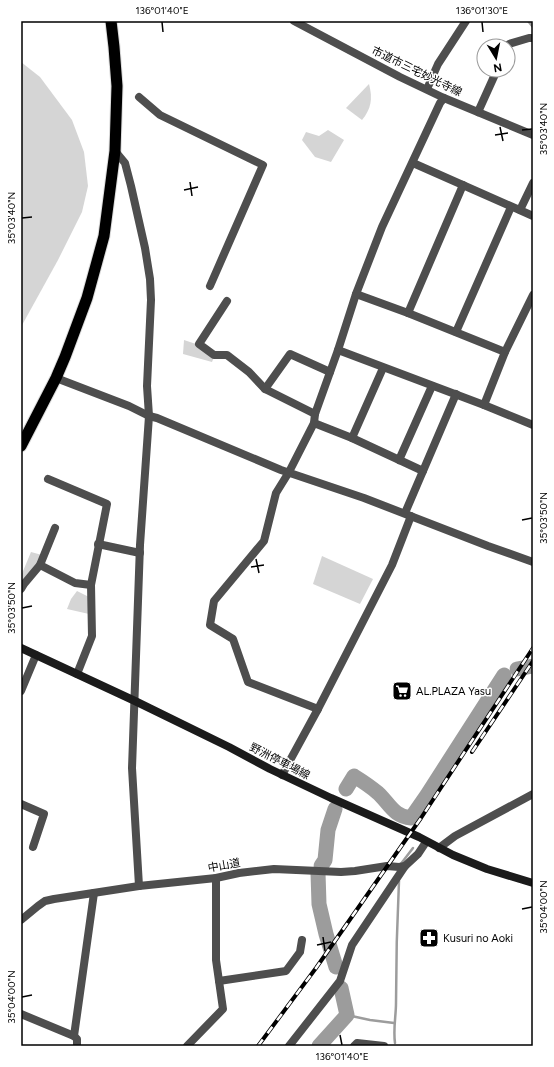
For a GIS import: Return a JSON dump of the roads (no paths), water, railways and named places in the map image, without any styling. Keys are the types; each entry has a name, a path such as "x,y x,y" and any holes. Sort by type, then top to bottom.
{"highway":[{"path":"21,446 56,378 65,357 84,305 104,236 116,150 116,86 111,21"}],"main road":[{"name":"野洲停車場線","path":"21,648 135,701 282,775 439,848 487,869 533,883"}],"street":[{"name":"市道市三宅妙光寺線","path":"294,21 400,77 444,98 533,135"},
{"path":"427,89 438,64 466,21"},
{"path":"516,42 533,38"},
{"path":"478,112 493,78"},
{"path":"139,97 160,115 264,165 210,286"},
{"path":"318,709 248,682 233,639 210,625 214,600 264,541 276,494 314,423 315,414 356,294 382,227 440,103 444,98"},
{"path":"116,150 125,163 145,248 150,278 151,300 147,386 148,416 140,553 132,768 139,886"},
{"path":"412,163 533,216"},
{"path":"520,210 533,183"},
{"path":"408,313 463,185"},
{"path":"456,332 511,207"},
{"path":"356,294 505,352"},
{"path":"484,405 505,352 533,295"},
{"path":"227,301 199,344 214,354 227,355 249,372 265,388 315,414"},
{"path":"338,350 456,394 533,425"},
{"path":"265,388 290,354 330,372"},
{"path":"352,438 384,368"},
{"path":"56,378 129,406 148,416 157,418 289,472 408,514 533,562"},
{"path":"399,460 432,386"},
{"path":"282,775 318,709 392,565 423,471 456,394"},
{"path":"314,423 352,438 423,471"},
{"path":"48,479 107,504 91,585 92,636 77,674"},
{"path":"21,589 40,564 55,528"},
{"path":"98,544 140,553"},
{"path":"40,564 75,583 91,585"},
{"path":"22,687 36,655"},
{"path":"439,848 455,836 533,794"},
{"path":"21,804 44,814 33,846"},
{"path":"289,1046 340,981 352,945 405,866 418,854 426,842"},
{"name":"中山道","path":"21,920 45,901 139,886 216,878 239,873 274,869 348,872 384,866 396,868 405,866"},
{"path":"187,1046 223,1009 216,960 216,878"},
{"path":"74,1036 94,893"},
{"path":"219,981 286,971 300,952 302,940"},
{"path":"21,1014 74,1036 77,1039 77,1046"},
{"path":"354,1046 357,1043 384,1046"}],"waterway":[{"path":"528,21 533,27"},
{"path":"517,669 533,666"},
{"path":"346,789 354,776 378,793 392,809 400,815 411,818 504,675"},
{"path":"321,866 325,860 328,830 335,809"},
{"path":"400,865 413,848"},
{"path":"318,873 319,904 336,967"},
{"path":"395,1043 394,1033 399,881"},
{"path":"319,1046 347,1015 341,988"},
{"path":"347,1015 394,1023"}],"railway":[{"path":"258,1046 316,968 421,818 533,648"},
{"path":"472,752 533,661"}],"place":[{"name":"AL.PLAZA Yasu","path":"402,691"},
{"name":"Kusuri no Aoki","path":"429,938"}]}
